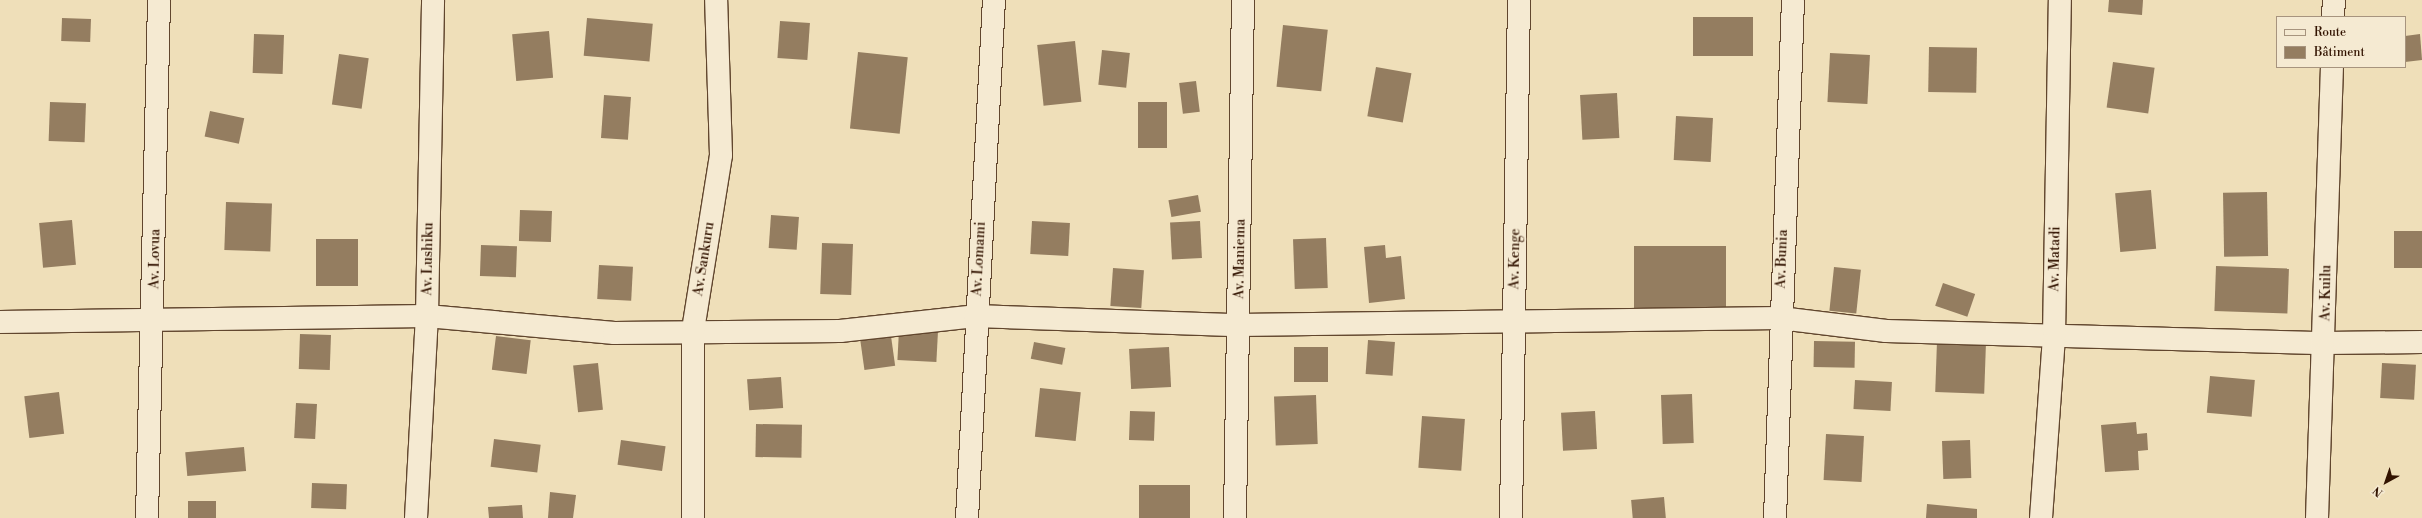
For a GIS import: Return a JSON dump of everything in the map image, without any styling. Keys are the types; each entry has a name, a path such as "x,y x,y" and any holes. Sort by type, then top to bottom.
{"street":[{"name":"Av. Lovua","path":"147,518 154,321 159,0"},
{"name":"Av. Lushiku","path":"416,518 426,316 432,0"},
{"name":"Av. Sankuru","path":"693,518 693,330 721,155 716,0"},
{"name":"Av. Lomami","path":"967,518 975,316 994,0"},
{"name":"Av. Maniema","path":"1235,518 1243,0"},
{"name":"Av. Kenge","path":"1511,518 1519,0"},
{"name":"Av. Bunia","path":"1775,518 1780,318 1793,0"},
{"name":"Av. Matadi","path":"2041,518 2054,336 2060,0"},
{"path":"2333,16 2334,0"},
{"name":"Av. Kuilu","path":"2317,518 2325,343 2332,68"},
{"path":"0,322 426,316 614,333 693,330 840,331 975,316 1238,325 1514,323 1780,318 1886,331 1945,330 2054,336 2325,343 2422,342"}],"building":[{"path":"2109,0 2143,0 2142,15 2108,12"},
{"path":"1693,17 1753,17 1753,56 1693,56"},
{"path":"62,18 91,19 90,42 61,41"},
{"path":"587,18 653,24 649,62 584,56"},
{"path":"780,21 810,23 807,60 777,58"},
{"path":"1283,25 1328,30 1321,91 1277,87"},
{"path":"549,31 553,78 516,81 512,34"},
{"path":"254,34 284,35 283,74 253,73"},
{"path":"2420,34 2422,60 2406,62 2406,36"},
{"path":"1075,41 1081,102 1044,106 1037,45"},
{"path":"1929,47 1977,48 1976,93 1928,92"},
{"path":"1102,50 1130,53 1126,88 1098,85"},
{"path":"858,52 908,57 900,134 850,129"},
{"path":"1830,53 1870,55 1867,104 1827,102"},
{"path":"339,54 369,58 362,109 332,105"},
{"path":"2113,62 2155,68 2148,113 2107,108"},
{"path":"1376,67 1411,73 1403,122 1367,116"},
{"path":"1196,81 1200,112 1183,114 1179,83"},
{"path":"1617,93 1619,138 1582,140 1580,95"},
{"path":"604,95 631,97 628,140 601,138"},
{"path":"50,102 86,103 85,142 49,141"},
{"path":"1138,102 1167,102 1167,148 1138,148"},
{"path":"210,111 244,118 239,144 205,136"},
{"path":"1676,116 1713,118 1711,162 1674,160"},
{"path":"2151,190 2156,249 2120,252 2115,193"},
{"path":"2267,192 2268,256 2224,257 2223,193"},
{"path":"1198,195 1201,212 1171,217 1168,200"},
{"path":"226,202 272,204 270,252 224,250"},
{"path":"520,210 552,211 551,242 519,241"},
{"path":"771,215 799,217 797,250 769,248"},
{"path":"72,220 76,265 43,268 39,223"},
{"path":"1032,221 1070,223 1068,256 1030,254"},
{"path":"1200,221 1202,258 1172,260 1170,223"},
{"path":"2394,231 2422,231 2422,268 2394,268"},
{"path":"1326,238 1328,288 1295,289 1293,239"},
{"path":"316,239 358,239 358,286 316,286"},
{"path":"822,243 853,244 851,295 820,294"},
{"path":"481,245 517,246 516,277 480,276"},
{"path":"1385,245 1386,258 1401,256 1405,299 1369,303 1364,247"},
{"path":"1634,246 1726,246 1726,308 1634,308"},
{"path":"599,265 633,267 631,301 597,299"},
{"path":"2216,266 2289,269 2287,314 2214,311"},
{"path":"1834,267 1861,270 1856,314 1829,311"},
{"path":"1113,268 1144,270 1141,308 1110,306"},
{"path":"1943,283 1975,294 1967,317 1935,306"},
{"path":"890,329 895,366 864,370 859,333"},
{"path":"899,330 938,332 936,362 897,360"},
{"path":"300,334 331,335 330,370 299,369"},
{"path":"496,336 531,340 527,374 492,370"},
{"path":"1368,340 1395,342 1393,376 1366,374"},
{"path":"1814,341 1855,342 1855,368 1814,367"},
{"path":"1937,341 1986,343 1984,394 1935,392"},
{"path":"1034,342 1065,348 1062,365 1031,359"},
{"path":"1169,347 1171,387 1131,389 1129,349"},
{"path":"1294,347 1328,347 1328,382 1294,382"},
{"path":"598,363 603,410 578,412 573,366"},
{"path":"2382,363 2416,365 2414,400 2380,398"},
{"path":"2210,376 2255,380 2252,417 2207,413"},
{"path":"781,377 783,408 749,410 747,379"},
{"path":"1855,380 1892,382 1890,411 1853,409"},
{"path":"1040,388 1081,392 1076,441 1035,437"},
{"path":"59,392 64,434 29,438 24,396"},
{"path":"1692,394 1694,443 1663,444 1661,395"},
{"path":"1316,395 1318,444 1276,445 1274,396"},
{"path":"296,403 317,404 315,439 294,438"},
{"path":"1130,411 1155,412 1154,441 1129,440"},
{"path":"1595,411 1597,449 1563,451 1561,413"},
{"path":"1422,416 1465,419 1461,471 1418,468"},
{"path":"2136,422 2137,434 2147,433 2148,450 2138,451 2139,470 2105,472 2101,425"},
{"path":"756,424 802,425 801,458 755,457"},
{"path":"1826,434 1864,436 1862,482 1824,480"},
{"path":"494,439 541,445 537,473 491,467"},
{"path":"621,440 666,446 662,471 618,465"},
{"path":"1970,440 1971,478 1943,479 1942,441"},
{"path":"244,447 246,471 187,476 185,452"},
{"path":"312,483 347,484 346,509 311,508"},
{"path":"1139,485 1190,485 1190,518 1139,518"},
{"path":"550,492 576,495 573,518 548,518"},
{"path":"1664,497 1666,518 1633,518 1631,500"},
{"path":"188,501 216,501 216,518 188,518"},
{"path":"1927,504 1977,509 1977,518 1926,518"},
{"path":"522,505 523,518 489,518 488,507"}]}
